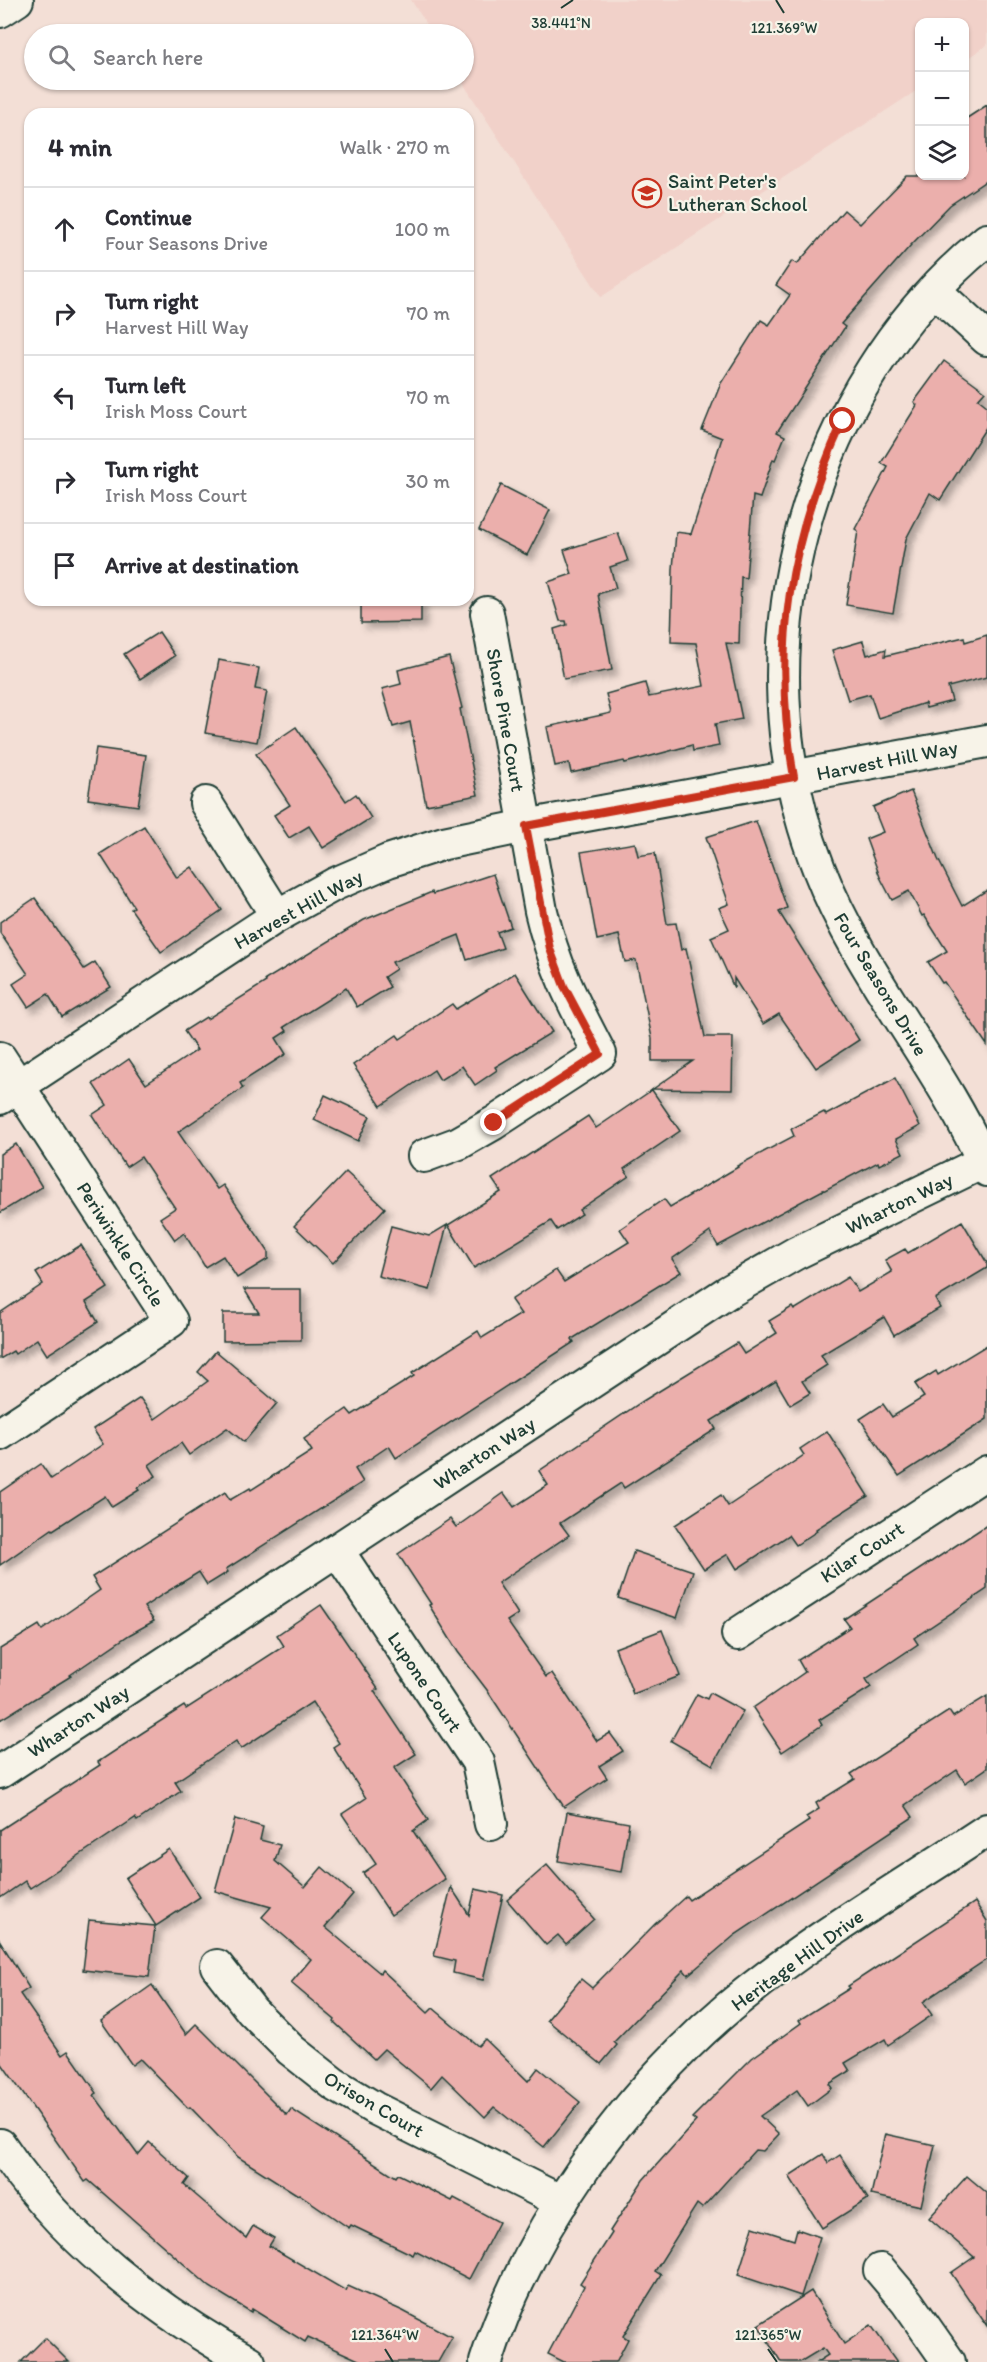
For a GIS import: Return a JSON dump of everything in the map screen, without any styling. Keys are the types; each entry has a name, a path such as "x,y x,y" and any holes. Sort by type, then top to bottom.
{"street":[{"path":"0,11 17,0"},
{"name":"Four Seasons Drive","path":"985,1166 942,1085 846,931 818,868 801,812 794,777 788,745 783,686 786,618 795,560 807,512 823,465 872,370 906,322 934,290 987,240"},
{"path":"934,290 987,339"},
{"name":"Shore Pine Court","path":"424,1156 459,1143 494,1123 600,1054 564,986 550,949 487,613"},
{"name":"Harvest Hill Way","path":"9,1092 277,916 335,884 388,861 444,843 526,826 987,741"},
{"path":"206,803 277,916"},
{"path":"0,1058 9,1092"},
{"name":"Periwinkle Circle","path":"0,1434 171,1321 9,1092"},
{"name":"Wharton Way","path":"0,1772 728,1292 796,1253 985,1166"},
{"name":"Kilar Court","path":"738,1634 987,1472"},
{"name":"Lupone Court","path":"337,1550 478,1762 491,1824"},
{"name":"Heritage Hill Drive","path":"486,2362 516,2288 562,2202 594,2153 629,2108 677,2055 729,2007 783,1965 987,1830"},
{"name":"Orison Court","path":"218,1966 252,2011 291,2050 334,2084 374,2108 562,2202"},
{"path":"0,2145 53,2211 96,2255 152,2301 203,2337 249,2362"},
{"path":"880,2270 907,2302 949,2362"}],"shaded area":[{"name":"Saint Peter's Lutheran School","path":"411,0 987,0 987,45 969,57 969,18 915,18 915,92 601,297 467,90 474,90 474,24 427,24"}],"building":[{"path":"987,105 987,180 950,205 841,324 845,327 777,432 785,436 775,460 773,459 760,498 753,496 746,578 741,577 739,644 726,643 742,719 715,724 719,746 693,751 692,745 625,763 624,761 571,773 569,763 555,766 547,727 611,713 606,694 645,683 649,697 704,686 696,643 671,642 673,569 676,532 691,534 722,438 702,430 721,383 761,320 769,325 790,295 776,285 792,261 797,264 844,210 860,224 907,176 915,176 915,180 969,180 969,117"},
{"path":"944,361 985,391 978,399 987,406 987,426 940,500 930,493 906,539 893,613 846,605 858,531 855,529 888,467 881,463 917,405 914,402"},
{"path":"501,485 550,510 527,555 479,530"},
{"path":"618,533 628,561 610,567 616,588 598,594 612,670 564,679 554,629 567,625 566,621 560,621 548,582 572,574 564,550"},
{"path":"361,606 421,606 421,622 361,623"},
{"path":"159,632 175,656 140,679 124,654"},
{"path":"987,635 987,677 948,687 952,701 926,708 925,703 878,718 870,694 848,700 832,650 863,641 867,655 886,649 885,656 964,637 965,642"},
{"path":"449,657 462,708 460,709 478,795 426,805 410,722 393,727 382,689 401,684 398,670"},
{"path":"219,660 259,668 255,689 267,691 257,742 205,733"},
{"path":"296,727 346,801 356,794 371,818 323,848 309,826 289,838 274,815 290,805 256,754"},
{"path":"96,748 146,755 138,806 88,799"},
{"path":"911,791 938,859 962,906 987,890 987,1045 928,962 947,951 924,915 922,916 909,891 892,900 880,877 866,839 883,832 873,807"},
{"path":"756,821 787,908 779,912 859,1040 816,1068 779,1014 763,1024 734,978 734,988 711,937 729,929 719,908 729,904 706,837"},
{"path":"144,826 177,878 192,867 222,910 161,952 131,909 134,907 100,854"},
{"path":"635,843 638,856 655,853 667,924 676,923 681,950 686,948 705,1037 733,1037 732,1090 653,1089 693,1061 652,1061 652,1038 636,960 625,962 619,935 597,940 581,852"},
{"path":"493,874 511,927 497,932 503,948 467,960 459,935 392,962 396,969 384,977 390,987 357,1007 346,988 284,1027 287,1031 276,1038 286,1054 240,1083 243,1088 178,1132 217,1189 223,1185 268,1251 268,1259 237,1278 223,1256 205,1267 184,1233 175,1240 160,1218 175,1208 141,1157 126,1167 92,1115 107,1105 93,1084 129,1059 146,1084 197,1050 184,1031 206,1017 207,1019 266,982 265,980 364,920 432,892 433,894"},
{"path":"35,898 84,969 95,962 111,987 62,1017 48,994 28,1007 13,984 28,974 0,933 0,922"},
{"path":"515,973 552,1032 495,1067 497,1070 475,1085 462,1066 440,1080 434,1070 381,1106 353,1065 397,1035 400,1039 452,1004 456,1009"},
{"path":"895,1078 920,1126 896,1139 903,1153 879,1165 878,1162 718,1246 710,1232 672,1259 681,1272 572,1339 574,1342 396,1458 389,1446 355,1469 363,1482 226,1569 228,1572 207,1585 199,1572 165,1593 144,1607 154,1621 0,1720 0,1649 39,1625 42,1630 100,1590 92,1577 225,1492 230,1500 250,1488 251,1490 312,1451 304,1439 347,1409 352,1415 414,1376 412,1373 478,1331 482,1338 521,1314 511,1300 556,1270 564,1282 629,1242 620,1229 664,1199 670,1207 737,1166 794,1136 791,1129 824,1112 826,1115"},
{"path":"652,1090 680,1131 624,1169 629,1176 579,1210 582,1214 557,1230 551,1221 474,1268 448,1225 501,1192 492,1179 588,1116 596,1128"},
{"path":"325,1095 370,1116 358,1141 314,1120"},
{"path":"16,1144 42,1187 0,1213 0,1154"},
{"path":"346,1172 385,1208 333,1263 294,1226"},
{"path":"962,1221 987,1263 987,1268 935,1299 940,1308 894,1335 884,1317 821,1355 827,1365 802,1381 810,1393 790,1405 776,1381 711,1421 716,1429 624,1488 621,1483 560,1523 569,1535 498,1583 518,1614 507,1621 546,1677 552,1673 597,1741 610,1733 623,1751 599,1766 607,1778 564,1807 487,1690 458,1652 429,1605 431,1604 398,1554 450,1519 456,1527 504,1493 514,1507 548,1485 539,1471 643,1401 737,1343 744,1354 777,1333 769,1321 792,1307 794,1310 848,1277 858,1292 892,1272 885,1260 905,1249 908,1253"},
{"path":"447,1225 430,1290 378,1276 391,1226 429,1236"},
{"path":"81,1245 108,1288 86,1302 98,1322 47,1355 37,1339 15,1354 13,1351 0,1359 0,1313 43,1284 36,1273"},
{"path":"244,1289 301,1289 301,1340 223,1341 223,1313 259,1313"},
{"path":"987,1345 987,1419 899,1476 860,1419 883,1404 892,1417 924,1397 915,1384 936,1371 938,1375"},
{"path":"216,1351 277,1403 244,1442 227,1428 189,1455 181,1443 149,1465 156,1476 137,1488 139,1490 112,1507 105,1496 0,1565 0,1492 41,1464 51,1479 103,1444 93,1429 140,1398 155,1419 208,1381 198,1372"},
{"path":"827,1431 868,1496 816,1529 817,1531 796,1545 789,1535 737,1569 728,1554 704,1569 675,1525 721,1495 728,1506 804,1455 800,1449"},
{"path":"987,1525 987,1589 914,1638 918,1644 866,1679 871,1687 819,1720 822,1725 782,1752 753,1708 805,1672 798,1660 850,1627 844,1619"},
{"path":"634,1551 693,1571 677,1618 618,1598"},
{"path":"321,1605 378,1689 374,1691 416,1754 394,1768 428,1820 413,1831 445,1879 391,1915 363,1873 376,1864 342,1814 366,1798 333,1747 339,1743 312,1702 241,1749 236,1741 175,1782 181,1791 137,1821 135,1818 30,1888 25,1881 0,1898 0,1830 100,1765 98,1762 142,1733 184,1706 186,1709 284,1646 277,1635"},
{"path":"662,1630 680,1676 633,1694 615,1648"},
{"path":"710,1693 743,1711 713,1765 671,1741 697,1694 707,1699"},
{"path":"987,1696 987,1768 965,1783 957,1770 905,1805 913,1817 735,1935 688,1975 684,1970 614,2042 617,2045 601,2064 547,2020 581,1979 592,1988 686,1896 689,1900 809,1821 806,1817 819,1809 816,1803 855,1779 851,1774 949,1711 953,1717"},
{"path":"567,1812 629,1823 621,1872 558,1861"},
{"path":"235,1819 263,1827 260,1840 280,1845 275,1861 305,1887 322,1867 353,1894 325,1927 380,1973 382,1970 428,2013 433,2008 478,2046 485,2039 528,2081 538,2068 580,2102 544,2147 494,2107 485,2117 442,2075 431,2088 384,2049 374,2059 334,2022 335,2020 291,1983 311,1959 262,1917 271,1907 215,1891"},
{"path":"169,1849 200,1897 156,1926 125,1878"},
{"path":"547,1865 594,1919 566,1944 558,1935 546,1945 507,1900"},
{"path":"451,1887 469,1915 475,1889 503,1895 483,1980 453,1973 455,1961 434,1956"},
{"path":"975,1902 987,1921 987,1959 923,2002 932,2015 888,2045 885,2039 845,2063 850,2071 829,2084 832,2088 808,2106 797,2090 760,2116 779,2134 763,2151 755,2150 702,2208 697,2204 655,2271 661,2275 623,2336 628,2339 616,2362 564,2362 548,2354 584,2286 580,2283 612,2233 610,2231 643,2180 696,2121 692,2118 752,2058 801,2023 799,2020 850,1988 848,1986"},
{"path":"89,1920 155,1926 149,1977 83,1970"},
{"path":"0,1941 29,1988 20,1994 62,2055 68,2051 97,2093 94,2095 138,2155 149,2142 189,2178 184,2185 246,2238 253,2226 274,2238 269,2246 346,2291 348,2286 452,2337 438,2362 363,2362 308,2337 305,2342 252,2309 251,2312 210,2287 88,2180 85,2182 0,2061"},
{"path":"152,1985 186,2034 196,2024 287,2115 291,2109 396,2177 398,2174 452,2201 454,2198 499,2222 469,2279 415,2251 413,2255 351,2225 349,2228 238,2157 140,2059 132,2065 101,2021"},
{"path":"885,2134 935,2145 921,2206 871,2195"},
{"path":"823,2154 828,2163 840,2155 868,2199 822,2228 789,2176"},
{"path":"967,2176 987,2193 987,2326 951,2273 974,2257 929,2218"},
{"path":"753,2227 794,2240 797,2229 820,2237 801,2296 738,2275"},
{"path":"811,2291 844,2344 871,2325 897,2362 817,2362 828,2355 823,2348 800,2362 781,2362 758,2325"},
{"path":"45,2338 69,2362 21,2362"}],"place":[{"name":"Saint Peter's Lutheran School","path":"647,193"}],"route":[{"path":"494,1123 600,1054 564,986 550,949 526,826 794,777 788,745 783,686 786,618 795,560 807,512 823,465 843,421"}]}
